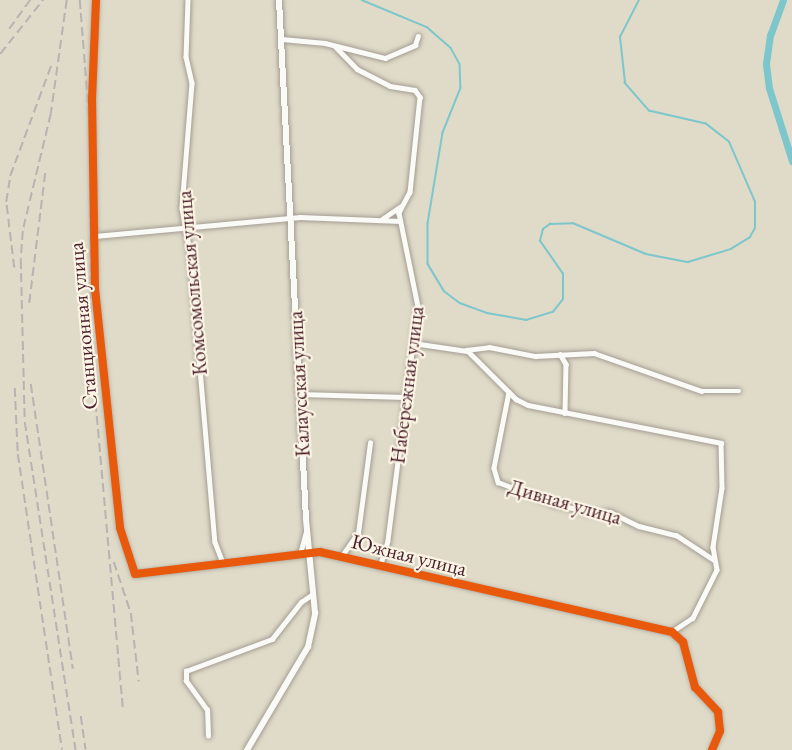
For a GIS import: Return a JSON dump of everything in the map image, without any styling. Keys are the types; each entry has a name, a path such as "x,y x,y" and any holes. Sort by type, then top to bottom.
{"street":[{"name":"Станционная улица","path":"96,0 92,98 95,289 120,528 135,574"},
{"name":"Комсомольская улица","path":"188,0 186,57 192,83 182,198 215,542 223,563"},
{"name":"Калаусская улица","path":"247,750 308,646 314,622 279,0"},
{"path":"282,39 335,46 385,58 415,45 418,36"},
{"name":"Набережная улица","path":"335,46 357,69 394,87 413,88 420,95 411,188 402,206 400,221 417,292 413,343 388,541 380,567"},
{"path":"382,219 402,206"},
{"path":"95,236 290,218 400,221"},
{"path":"413,343 466,350 489,347 535,356 599,354 702,392 739,391"},
{"path":"466,350 516,399 565,413 721,443 723,475 712,548 717,570 705,599 689,622 672,632 683,642 695,687 718,712 720,731 712,750"},
{"path":"560,354 566,364 565,413"},
{"name":"Дивная улица","path":"509,392 495,464 498,482 552,503 593,513 610,512 639,526 676,535 714,560"},
{"path":"300,394 405,397"},
{"path":"507,404 516,399"},
{"path":"341,557 358,534 370,443"},
{"path":"300,554 307,528"},
{"name":"Южная улица","path":"135,574 310,552 341,557 672,632"},
{"path":"208,736 207,710 186,681 186,671 272,639 301,602 313,594"}],"waterway":[{"path":"362,0 427,27 451,48 460,64 461,88 443,133 428,224 428,264 444,291 460,303 487,313 526,320 553,312 563,299 563,274 540,241 543,229 550,224 573,223 646,254 688,262 731,249 750,237 755,228 755,202 729,142 706,124 649,111 625,83 620,37 639,0"},
{"path":"783,0 770,35 766,64 769,88 792,161"}],"railway":[{"path":"9,29 30,0"},
{"path":"0,54 43,0"},
{"path":"67,0 51,114 23,231 21,260 25,422 76,750"},
{"path":"80,0 90,128 91,349 123,711"},
{"path":"14,268 6,202 10,176 52,63"},
{"path":"29,303 45,172"},
{"path":"31,384 73,669"},
{"path":"15,388 18,454 62,750"},
{"path":"114,562 131,613 139,682"},
{"path":"81,716 86,750"}],"cycle path":[{"path":"96,0 92,98 95,289 120,528 135,574 320,552 672,632 683,642 695,687 718,712 720,731 712,750"}]}
